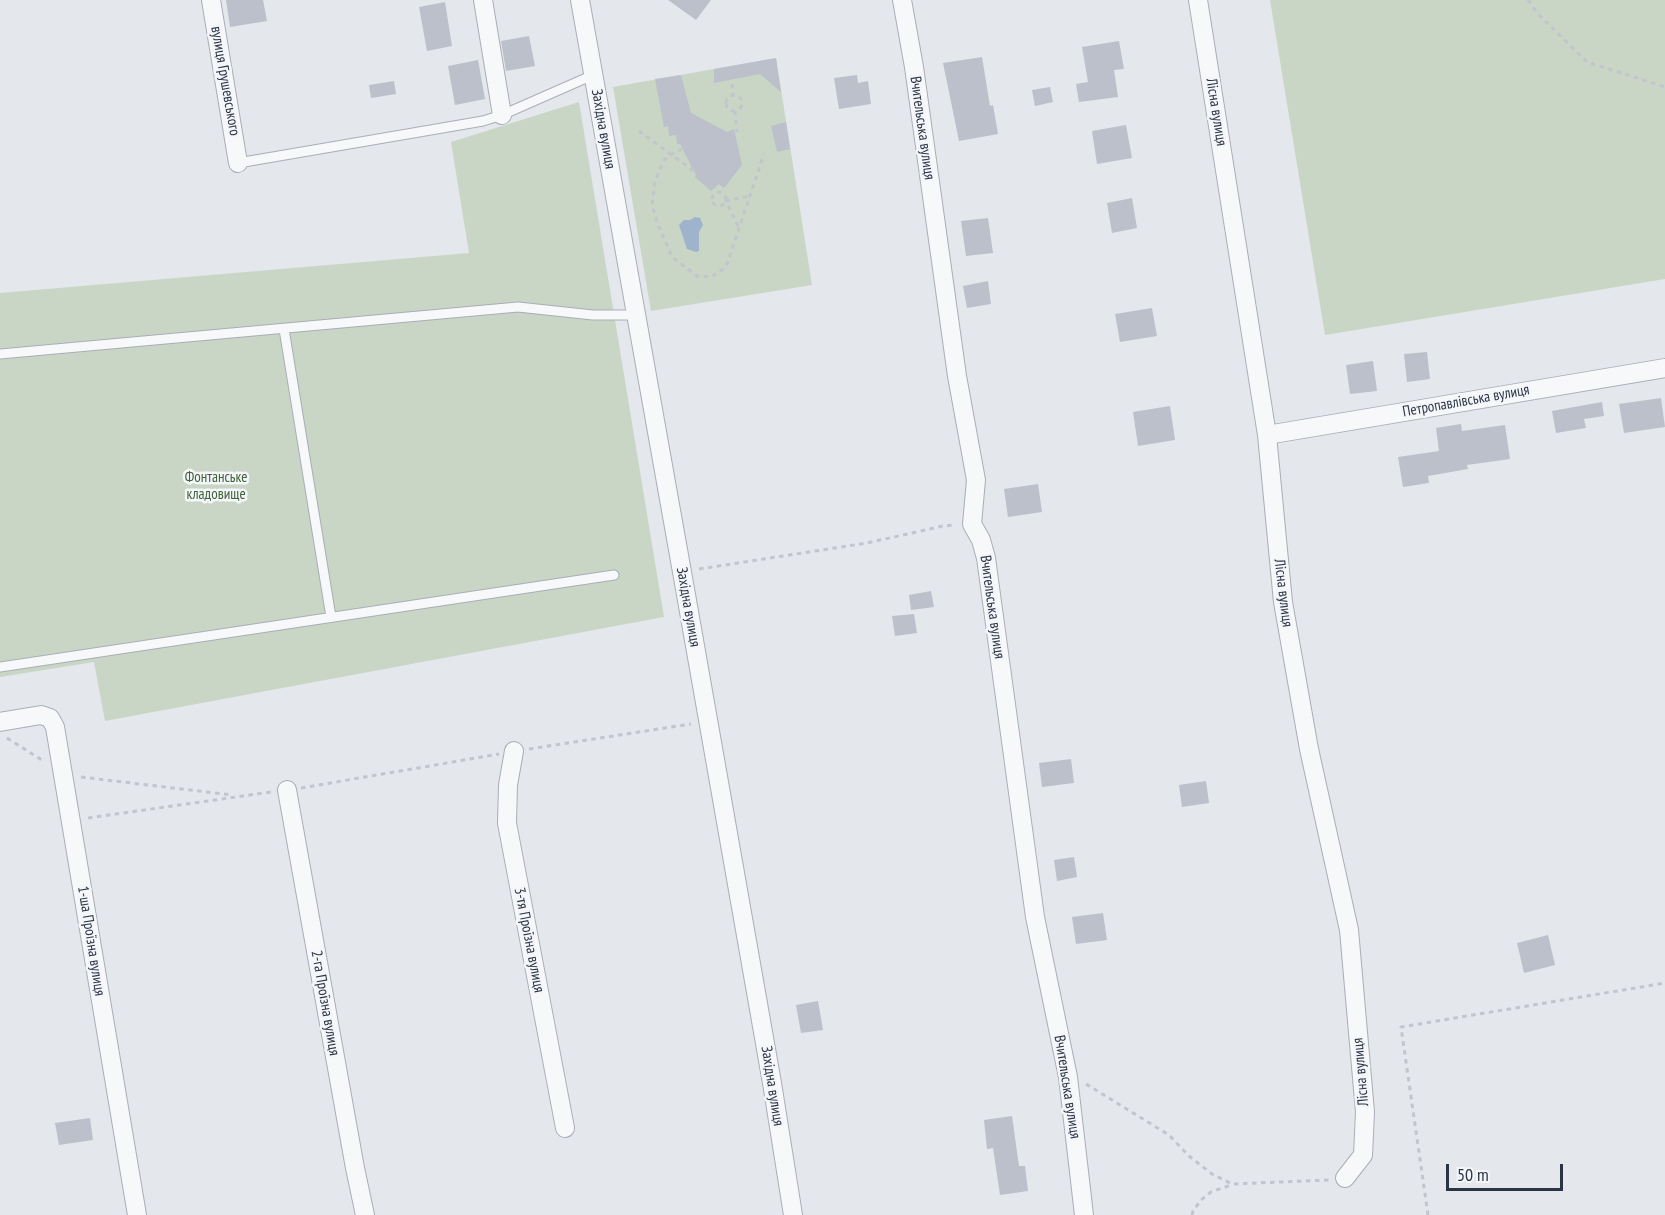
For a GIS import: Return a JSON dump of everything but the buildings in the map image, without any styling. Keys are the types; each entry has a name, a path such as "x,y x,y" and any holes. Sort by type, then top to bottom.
{"street":[{"name":"вулиця Грушевського","path":"211,0 238,162"},
{"path":"483,0 502,116"},
{"name":"Західна вулиця","path":"580,0 770,1071 793,1215"},
{"name":"Вчительська вулиця","path":"902,0 914,67 957,376 976,480 972,524 981,540 986,558 1035,916 1068,1077 1084,1215"},
{"name":"Лісна вулиця","path":"1198,0 1267,435 1283,602 1309,749 1349,930 1365,1112 1363,1155 1345,1178"},
{"name":"Петропавлівська вулиця","path":"1267,435 1665,368"},
{"name":"1-ша Проїзна вулиця","path":"0,722 41,715 50,718 55,727 137,1215"},
{"name":"3-тя Проїзна вулиця","path":"514,751 508,785 507,823 565,1128"},
{"name":"2-га Проїзна вулиця","path":"287,790 365,1215"}],"lane":[{"path":"238,162 483,121 502,116 593,75"},
{"path":"0,354 518,307 593,315 636,315"},
{"path":"284,329 332,617"},
{"path":"0,667 614,575"}],"path":[{"path":"1528,0 1537,13 1587,62 1665,87"},
{"path":"732,84 733,95"},
{"path":"733,95 737,96 742,103 741,107 735,111"},
{"path":"733,95 729,97 726,105 727,108 735,111"},
{"path":"735,111 737,132"},
{"path":"639,131 695,172"},
{"path":"682,149 664,160 655,181 652,205 672,256 697,276 711,277 726,267 764,154"},
{"path":"739,228 726,201 724,194 717,192 711,197 712,204 720,207 726,201 749,196"},
{"path":"682,572 867,543 943,526 972,524"},
{"path":"71,821 237,795 287,790 708,721"},
{"path":"0,733 62,773 95,780 172,786 237,795"},
{"path":"1428,1215 1401,1027 1665,983"},
{"path":"1068,1077 1092,1086 1169,1135 1212,1174 1232,1185"},
{"path":"1192,1215 1201,1200 1211,1192 1232,1185 1278,1184 1345,1178"}],"green space":[{"path":"1270,0 1665,0 1665,279 1325,335"},
{"path":"776,58 812,285 651,311 613,87"},
{"name":"Фонтанське кладовище","path":"579,102 664,617 105,721 94,662 0,677 0,293 469,253 451,142"}],"water":[{"path":"700,218 703,225 699,232 699,251 696,252 687,249 679,225 684,220"}]}
